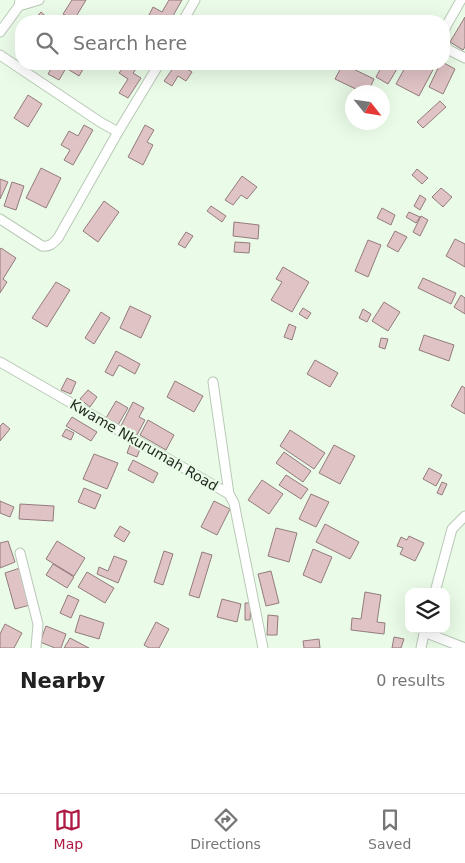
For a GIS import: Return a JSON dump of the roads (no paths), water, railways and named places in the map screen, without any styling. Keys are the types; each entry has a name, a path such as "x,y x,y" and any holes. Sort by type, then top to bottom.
{"street":[{"path":"0,32 19,3 39,0"},
{"path":"186,15 195,0"},
{"path":"450,19 461,0"},
{"path":"450,50 465,58"},
{"path":"0,55 15,65"},
{"path":"22,70 118,132"},
{"path":"0,219 42,246 47,247 53,244 155,70"},
{"name":"Kwame Nkurumah Road","path":"0,362 229,494 234,503 263,648"},
{"path":"213,382 229,494"},
{"path":"436,588 452,529 465,516"},
{"path":"20,553 38,624 36,648"},
{"path":"422,648 425,633"},
{"path":"430,633 465,648"}]}
